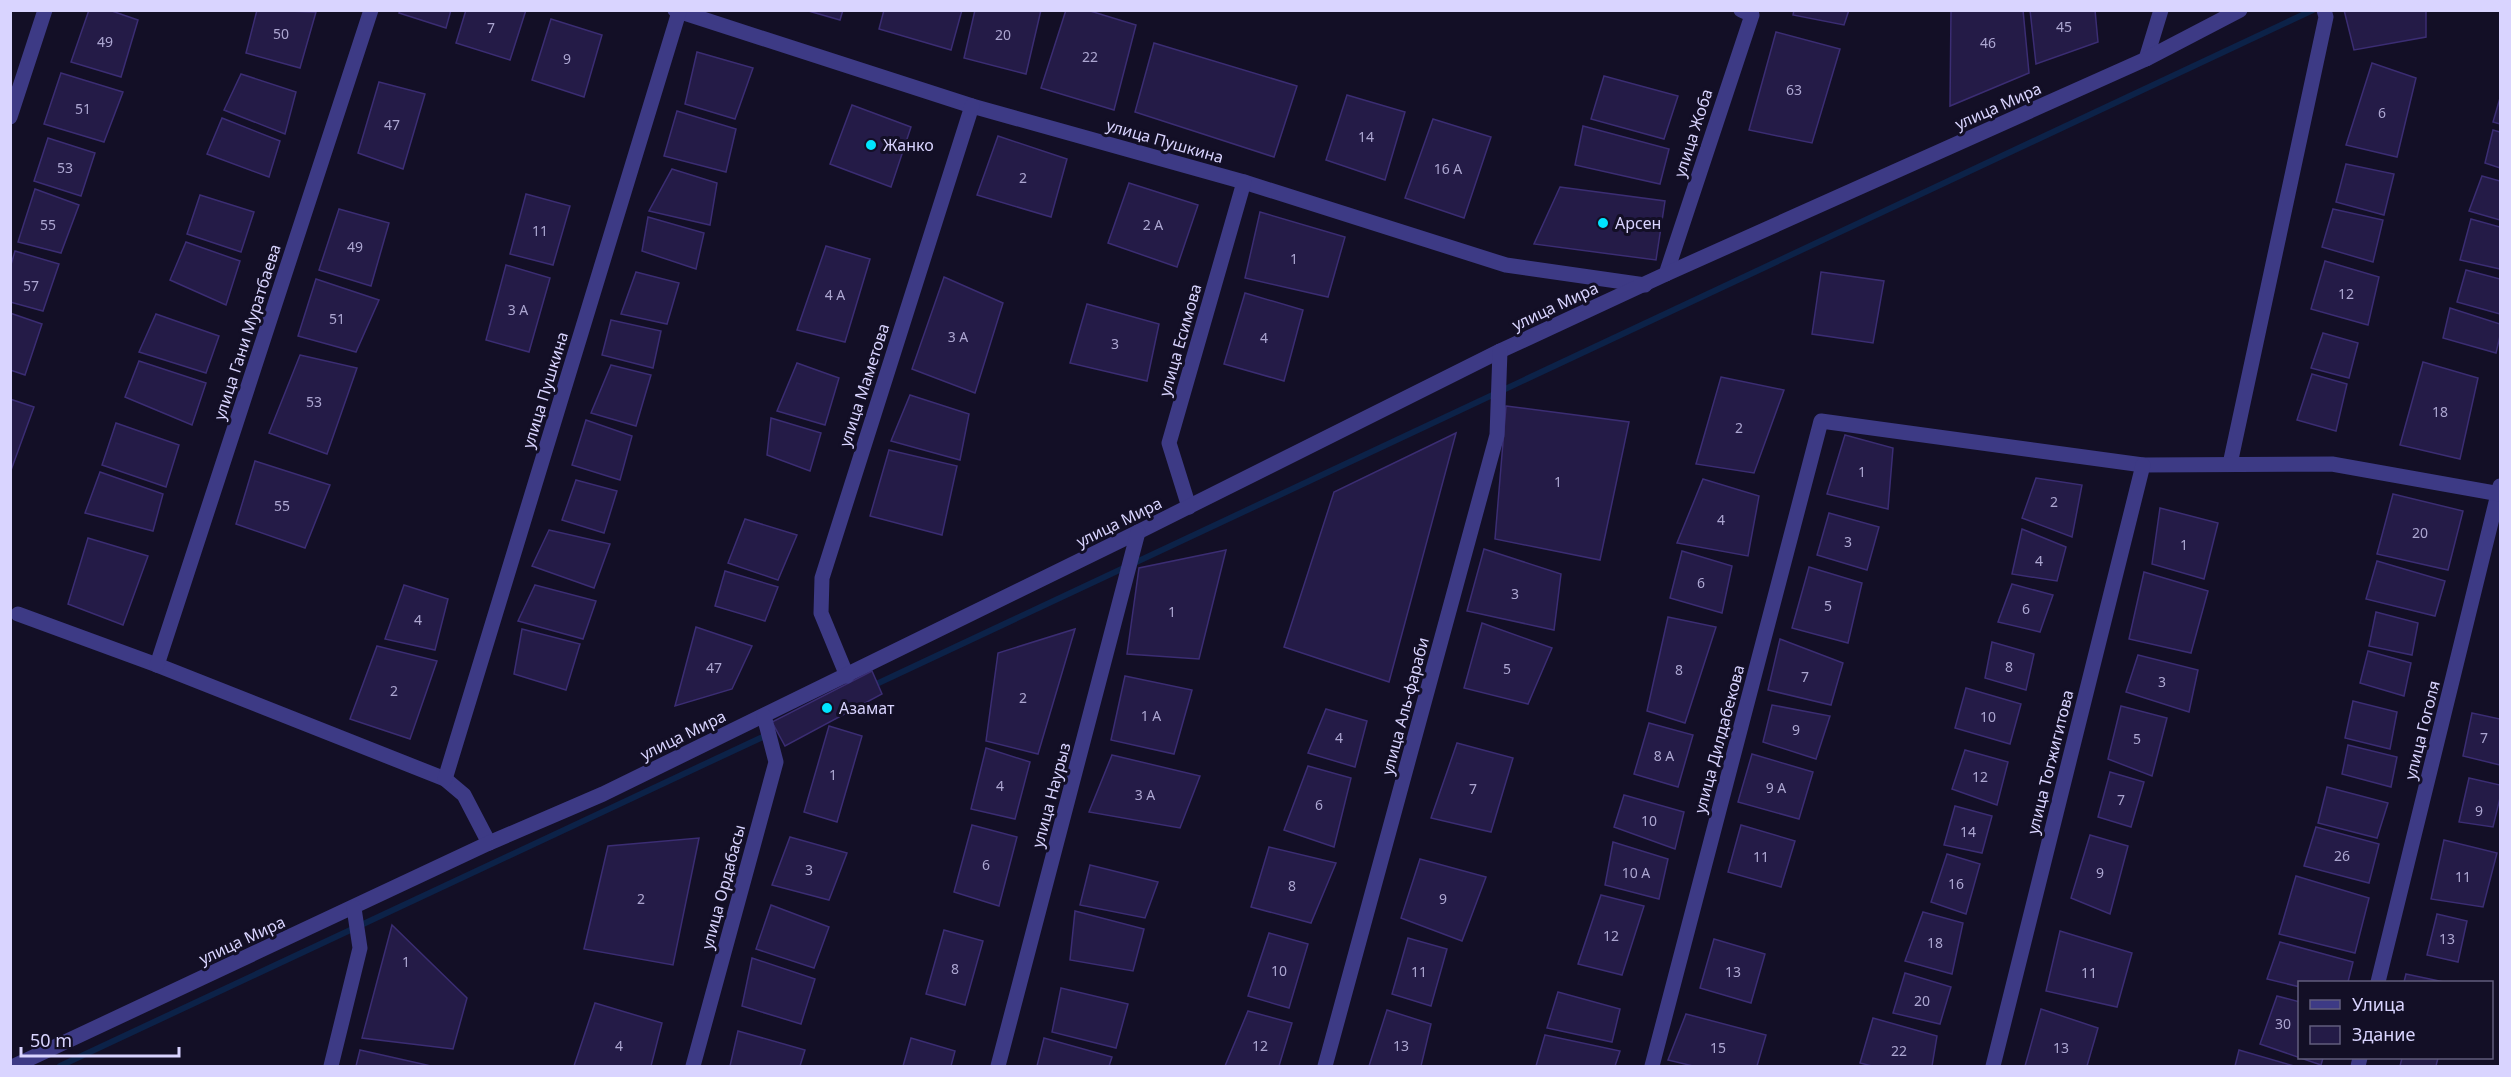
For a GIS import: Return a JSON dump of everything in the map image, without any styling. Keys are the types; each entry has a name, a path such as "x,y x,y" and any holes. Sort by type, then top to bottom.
{"street":[{"path":"10,117 45,10"},
{"name":"улица Гани Муратбаева","path":"158,665 371,10"},
{"path":"2146,59 2161,10"},
{"name":"улица Мира","path":"14,1066 489,843 603,794 847,676 1500,351 2146,59 2240,10"},
{"path":"2230,464 2326,17 2324,10"},
{"name":"улица Пушкина","path":"445,779 677,11 972,106 1244,182 1506,265 1645,285"},
{"name":"улица Жоба","path":"1666,274 1749,12"},
{"name":"улица Маметова","path":"847,676 821,613 822,578 972,106"},
{"name":"улица Есимова","path":"1189,507 1169,443 1244,182"},
{"name":"улица Аль-фараби","path":"1325,1066 1497,435 1500,351"},
{"name":"улица Дилдабекова","path":"1652,1066 1821,421 2143,465"},
{"path":"2143,465 2332,465 2500,491"},
{"name":"улица Тогжигитова","path":"1993,1066 2143,465"},
{"name":"улица Гоголя","path":"2378,981 2500,491"},
{"name":"улица Наурыз","path":"998,1066 1138,532"},
{"path":"18,614 158,665 445,779 464,795 489,843"},
{"name":"улица Ордабасы","path":"693,1066 776,762 764,716"},
{"path":"331,1066 360,948 354,908"}],"building":[{"path":"89,10 109,10 138,20 121,77 71,62"},
{"path":"257,10 316,12 300,68 246,53"},
{"path":"400,10 451,10 446,28 399,13"},
{"path":"466,10 526,10 510,60 456,43"},
{"path":"805,10 843,10 840,20"},
{"path":"884,10 962,10 951,50 879,29"},
{"path":"975,10 1041,10 1026,74 964,58"},
{"path":"1066,10 1087,10 1136,25 1114,110 1041,88"},
{"path":"1794,10 1849,10 1844,25 1793,15"},
{"path":"1951,10 2023,10 2029,73 1950,106"},
{"path":"2030,10 2095,10 2098,42 2036,64"},
{"path":"2344,10 2426,10 2426,37 2354,50"},
{"path":"551,19 602,35 584,97 532,80"},
{"path":"1776,32 1840,49 1812,143 1749,130"},
{"path":"1154,43 1297,86 1274,157 1135,112"},
{"path":"697,52 753,68 735,119 685,104"},
{"path":"2372,63 2416,78 2397,157 2346,145"},
{"path":"61,73 123,92 104,142 44,124"},
{"path":"241,74 296,92 285,134 224,110"},
{"path":"1604,76 1678,96 1664,139 1591,119"},
{"path":"379,82 425,94 403,169 358,153"},
{"path":"1347,95 1405,112 1385,180 1326,160"},
{"path":"2500,98 2500,124 2493,122"},
{"name":"Жанко","path":"852,105 911,127 891,187 830,164"},
{"path":"677,111 736,129 726,172 664,156"},
{"path":"222,118 280,141 269,177 207,154"},
{"path":"1433,119 1491,137 1464,218 1405,198"},
{"path":"1583,126 1669,149 1660,184 1575,165"},
{"path":"2493,130 2500,132 2500,168 2485,163"},
{"path":"998,136 1067,159 1051,217 977,195"},
{"path":"48,138 95,153 81,196 34,181"},
{"path":"2346,164 2394,174 2384,215 2336,202"},
{"path":"672,169 717,183 710,225 649,211"},
{"path":"2482,176 2500,181 2500,220 2469,211"},
{"path":"1129,183 1198,205 1177,267 1108,243"},
{"name":"Арсен","path":"1560,187 1665,201 1656,260 1534,244"},
{"path":"35,189 79,205 61,253 18,242"},
{"path":"526,194 570,206 553,265 510,254"},
{"path":"200,195 254,212 241,252 187,234"},
{"path":"339,209 389,223 371,286 319,270"},
{"path":"2333,209 2383,220 2373,262 2322,247"},
{"path":"1260,212 1345,237 1328,297 1245,278"},
{"path":"648,217 704,233 696,269 642,251"},
{"path":"2471,219 2500,227 2500,269 2460,260"},
{"path":"186,242 240,261 226,305 170,280"},
{"path":"826,246 870,259 845,342 797,330"},
{"path":"15,251 59,264 43,311 10,302 10,268"},
{"path":"2325,261 2379,277 2368,325 2311,309"},
{"path":"506,265 550,278 529,352 486,340"},
{"path":"2466,270 2500,279 2500,314 2457,302"},
{"path":"636,272 679,283 667,324 621,314"},
{"path":"1821,272 1884,281 1873,343 1812,334"},
{"path":"944,277 1003,303 975,393 912,369"},
{"path":"316,279 379,300 356,352 298,336"},
{"path":"1245,293 1303,310 1284,381 1224,364"},
{"path":"1087,304 1159,324 1147,381 1070,363"},
{"path":"2450,308 2500,324 2496,353 2443,338"},
{"path":"10,313 42,324 25,375 10,370"},
{"path":"156,314 219,336 206,373 139,352"},
{"path":"611,320 661,331 653,368 602,355"},
{"path":"2323,333 2358,343 2349,378 2311,368"},
{"path":"300,355 357,368 327,454 269,433"},
{"path":"139,361 206,383 192,425 125,397"},
{"path":"2423,362 2478,378 2460,459 2400,445"},
{"path":"797,363 839,378 825,425 777,411"},
{"path":"611,365 651,375 636,426 591,413"},
{"path":"2312,374 2347,384 2336,431 2297,420"},
{"path":"1721,377 1784,390 1754,473 1696,464"},
{"path":"910,395 969,414 960,460 891,441"},
{"path":"10,399 34,407 10,473"},
{"path":"1506,406 1629,422 1600,560 1495,539"},
{"path":"771,418 821,433 810,471 767,455"},
{"path":"586,420 632,436 620,480 572,465"},
{"path":"116,423 179,445 166,487 102,465"},
{"path":"1456,433 1389,682 1284,647 1334,492"},
{"path":"1845,435 1893,448 1888,509 1827,494"},
{"path":"889,450 957,466 942,535 870,516"},
{"path":"255,461 330,485 305,548 236,524"},
{"path":"100,472 163,494 153,531 85,513"},
{"path":"2036,478 2082,485 2072,537 2022,518"},
{"path":"1703,479 1759,496 1748,556 1677,543"},
{"path":"576,480 617,491 604,533 562,520"},
{"path":"2393,494 2463,511 2448,570 2377,554"},
{"path":"2160,508 2218,523 2204,579 2152,564"},
{"path":"1829,513 1879,527 1867,570 1817,555"},
{"path":"745,519 797,535 778,580 728,563"},
{"path":"2022,529 2066,547 2057,581 2012,574"},
{"path":"549,530 610,544 594,588 532,566"},
{"path":"88,538 148,556 123,625 68,604"},
{"path":"1484,549 1561,574 1554,630 1467,611"},
{"path":"1226,550 1199,659 1127,654 1139,568"},
{"path":"1682,551 1732,566 1722,613 1670,598"},
{"path":"2377,561 2445,581 2435,616 2366,599"},
{"path":"1809,567 1862,583 1848,643 1792,628"},
{"path":"725,571 778,587 765,621 715,606"},
{"path":"2144,572 2208,591 2191,653 2129,639"},
{"path":"2012,584 2053,595 2040,632 1998,622"},
{"path":"404,585 448,599 435,650 385,639"},
{"path":"535,585 596,601 583,639 518,621"},
{"path":"2376,612 2418,623 2412,655 2369,646"},
{"path":"1668,617 1716,627 1685,723 1647,711"},
{"path":"1482,623 1552,648 1528,704 1464,688"},
{"path":"696,627 752,646 732,689 675,706"},
{"path":"522,629 580,644 566,690 514,674"},
{"path":"1075,629 1038,754 986,741 998,653"},
{"path":"1780,639 1843,663 1831,705 1768,690"},
{"path":"1992,642 2034,654 2026,690 1985,678"},
{"path":"377,646 437,661 410,739 350,719"},
{"path":"2368,651 2411,663 2404,696 2360,683"},
{"path":"2138,655 2198,670 2189,712 2126,692"},
{"name":"Азамат","path":"872,671 882,694 785,746 772,722"},
{"path":"1125,676 1192,690 1174,754 1111,740"},
{"path":"1966,688 2021,704 2010,744 1955,728"},
{"path":"2353,701 2397,712 2390,749 2345,738"},
{"path":"1772,705 1830,716 1816,759 1763,742"},
{"path":"2121,706 2167,718 2152,776 2108,759"},
{"path":"1326,709 1367,721 1355,767 1308,753"},
{"path":"2472,713 2500,719 2500,765 2463,756"},
{"path":"1649,723 1693,735 1678,787 1634,774"},
{"path":"829,726 862,736 837,822 804,812"},
{"path":"1457,743 1513,758 1491,832 1431,818"},
{"path":"2348,745 2397,757 2391,787 2342,774"},
{"path":"986,748 1030,762 1015,819 971,809"},
{"path":"1965,750 2008,762 1997,805 1952,789"},
{"path":"1752,754 1813,772 1799,819 1738,802"},
{"path":"1112,755 1200,776 1180,828 1089,812"},
{"path":"1308,766 1351,778 1334,847 1284,830"},
{"path":"2110,772 2144,782 2131,827 2098,817"},
{"path":"2469,778 2500,785 2500,798 2493,827 2459,822"},
{"path":"2327,787 2388,803 2377,838 2318,823"},
{"path":"1624,795 1684,812 1675,849 1614,827"},
{"path":"1955,806 1992,816 1982,853 1944,845"},
{"path":"972,825 1017,837 999,906 954,892"},
{"path":"1741,825 1795,841 1781,887 1728,872"},
{"path":"2316,827 2379,844 2369,883 2304,866"},
{"path":"2090,835 2128,846 2110,914 2071,898"},
{"path":"790,837 847,853 829,900 772,885"},
{"path":"699,838 673,965 584,949 608,846"},
{"path":"2444,840 2497,853 2483,907 2431,899"},
{"path":"1613,842 1668,859 1659,899 1605,885"},
{"path":"1269,847 1336,863 1311,923 1251,907"},
{"path":"1947,854 1980,864 1966,914 1931,902"},
{"path":"1420,859 1486,877 1462,941 1401,918"},
{"path":"1090,865 1158,882 1145,918 1080,905"},
{"path":"2296,876 2369,898 2355,953 2279,934"},
{"path":"1601,895 1644,906 1622,975 1578,964"},
{"path":"771,905 829,927 814,968 756,949"},
{"path":"1075,911 1144,929 1133,971 1070,960"},
{"path":"1923,912 1963,923 1952,974 1905,961"},
{"path":"2437,914 2467,921 2458,962 2427,955"},
{"path":"392,925 467,998 453,1049 362,1038"},
{"path":"944,930 983,941 965,1005 926,994"},
{"path":"2060,931 2132,953 2117,1007 2046,991"},
{"path":"1269,933 1308,944 1289,1008 1248,996"},
{"path":"1408,938 1447,949 1431,1006 1392,994"},
{"path":"1714,939 1765,954 1751,1003 1700,988"},
{"path":"2280,942 2353,962 2348,981 2298,981 2298,987 2267,979"},
{"path":"752,958 815,979 801,1024 742,1006"},
{"path":"1905,973 1951,987 1940,1024 1893,1013"},
{"path":"2406,974 2439,981 2404,981"},
{"path":"1061,988 1128,1004 1116,1048 1052,1032"},
{"path":"1558,992 1620,1009 1612,1042 1547,1028"},
{"path":"2277,996 2298,1001 2298,1057 2260,1044"},
{"path":"595,1003 662,1023 651,1066 574,1066"},
{"path":"2041,1009 2098,1028 2087,1066 2025,1066"},
{"path":"1387,1010 1431,1024 1421,1066 1369,1066"},
{"path":"1248,1011 1292,1023 1279,1066 1225,1066"},
{"path":"1686,1014 1766,1035 1757,1066 1693,1066 1668,1060"},
{"path":"1873,1018 1937,1036 1932,1066 1872,1066 1860,1063"},
{"path":"738,1031 805,1050 800,1066 730,1066"},
{"path":"1545,1035 1620,1051 1615,1066 1536,1066"},
{"path":"911,1038 955,1051 951,1066 903,1066"},
{"path":"1044,1038 1112,1057 1109,1066 1037,1066"},
{"path":"360,1050 431,1066 356,1066"},
{"path":"2239,1050 2294,1066 2235,1066"},
{"path":"2304,1059 2323,1059 2321,1065"},
{"path":"2402,1059 2438,1059 2436,1066 2400,1066"}],"waterway":[{"path":"870,687 2313,10"},
{"path":"60,1066 769,734"}],"place":[{"name":"Жанко","path":"871,145"},
{"name":"Арсен","path":"1603,223"},
{"name":"Азамат","path":"827,708"}]}
